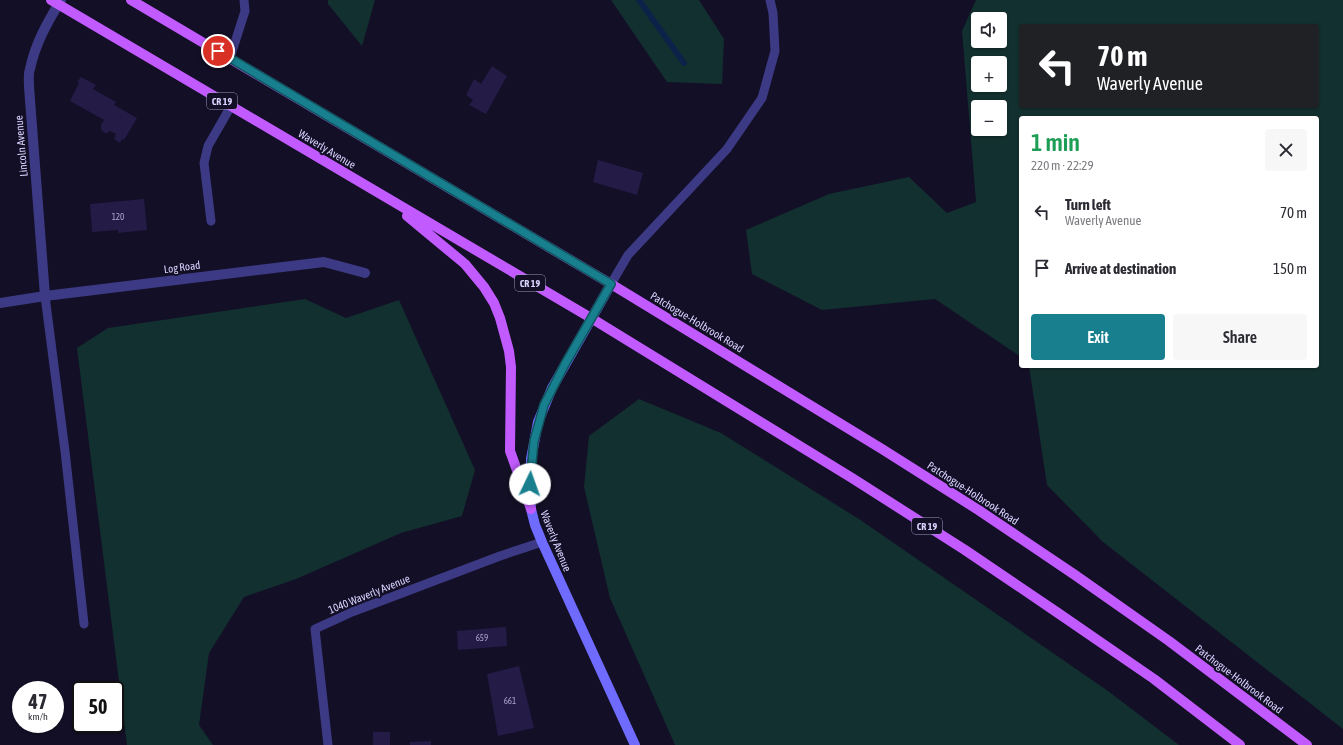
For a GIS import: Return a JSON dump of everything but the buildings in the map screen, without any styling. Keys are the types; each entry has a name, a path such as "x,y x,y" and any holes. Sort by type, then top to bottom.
{"main road":[{"path":"131,0 611,284"},
{"name":"Waverly Avenue","path":"57,2 591,318"},
{"path":"386,198 465,264 484,287 494,303 505,334 510,356 510,451 531,509"},
{"name":"Waverly Avenue","path":"611,284 552,388 538,422 531,458 531,509 535,525 542,542 635,745"},
{"name":"Patchogue-Holbrook Road","path":"611,284 802,399 980,511 1169,641 1307,745"},
{"name":"CR 19","path":"591,318 852,478 965,550 1154,679 1240,745"}],"street":[{"name":"Lincoln Avenue","path":"45,296 29,87 29,70 35,50 57,2"},
{"name":"Log Road","path":"0,303 45,296 324,262 365,273"}],"lane":[{"path":"230,58 245,11 244,0"},
{"path":"611,284 628,255 727,149 762,98 775,51 773,13 770,0"},
{"path":"211,221 204,163 208,146 231,106"},
{"path":"45,296 65,451 84,624"},
{"name":"1040 Waverly Avenue","path":"328,745 315,629 352,612 500,556 542,542"}],"green space":[{"path":"328,0 375,0 362,46 328,4"},
{"path":"611,0 699,0 724,39 722,84 667,82"},
{"path":"976,0 1343,0 1343,729 1103,542 1047,485 1029,368 1319,368 1319,116 1019,116 1019,356 935,299 822,310 752,274 746,230 829,194 909,177 947,213 976,202 962,31"},
{"path":"305,299 346,318 399,300 475,470 462,516 401,533 296,579 244,597 209,653 199,725 213,745 127,745 124,721 124,681 119,681 77,348 108,328"},
{"path":"639,399 721,433 859,519 1108,691 1179,745 675,745 610,598 584,487 589,436"}],"waterway":[{"path":"639,0 684,63"}],"route":[{"path":"218,51 611,284 565,364 544,405 538,422 534,441 531,458 530,484"}]}
